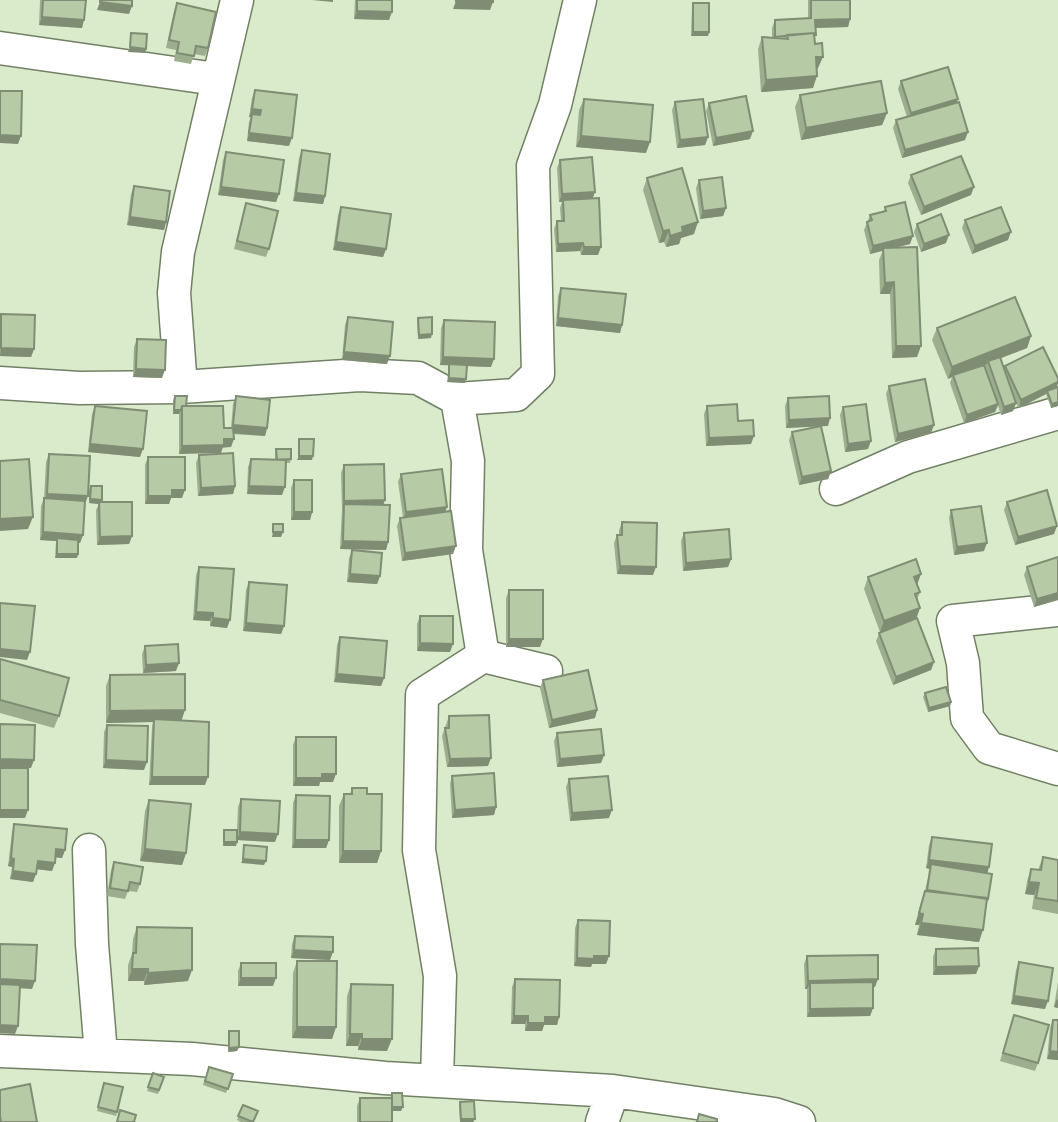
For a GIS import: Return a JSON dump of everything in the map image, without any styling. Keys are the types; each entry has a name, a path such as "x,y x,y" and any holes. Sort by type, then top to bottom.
{"street":[{"path":"181,387 174,293 178,252 216,79 237,0"},
{"path":"0,383 79,388 181,387 360,375 418,378 457,399 516,395 538,374 533,166 555,105 580,0"},
{"path":"0,48 216,79"},
{"path":"457,399 468,461 467,550 483,656"},
{"path":"836,489 908,457 1058,413"},
{"path":"1058,610 953,621 963,663 967,718 974,728 989,748 1058,769"},
{"path":"437,1080 440,976 419,850 422,695 483,656 546,671"},
{"path":"89,850 92,944 101,1054"},
{"path":"0,1051 101,1054 613,1091 774,1114 799,1122"},
{"path":"602,1122 613,1091"}],"building":[{"path":"43,0 86,0 84,20 42,17"},
{"path":"132,0 132,6 100,2"},
{"path":"357,0 392,0 392,12 357,11"},
{"path":"493,0 493,2 456,1"},
{"path":"811,0 850,0 850,19 815,20 816,35 775,37 775,20 811,18"},
{"path":"177,3 216,12 208,48 196,46 194,56 177,53 179,42 169,40"},
{"path":"693,3 709,3 709,32 693,32"},
{"path":"131,33 147,34 146,49 130,47"},
{"path":"814,33 815,44 822,43 823,57 816,57 817,76 766,80 762,37 788,39 787,35"},
{"path":"948,67 958,99 911,113 901,81"},
{"path":"881,81 887,113 806,128 800,95"},
{"path":"255,90 297,95 292,138 249,133 252,114 260,115 261,110 252,109"},
{"path":"0,91 22,91 21,136 0,135"},
{"path":"746,96 753,131 716,138 709,103"},
{"path":"584,99 653,105 650,142 581,136"},
{"path":"703,99 708,137 680,140 675,102"},
{"path":"959,102 968,132 905,150 896,120"},
{"path":"302,150 330,154 325,196 296,193"},
{"path":"226,152 284,160 279,194 221,187"},
{"path":"961,156 974,187 924,207 911,175"},
{"path":"592,157 595,192 562,194 560,160"},
{"path":"682,168 698,222 682,227 683,232 670,236 669,230 663,231 647,178"},
{"path":"722,177 726,208 703,211 699,180"},
{"path":"134,186 170,191 166,222 130,217"},
{"path":"599,198 601,247 584,247 583,243 558,244 557,221 564,221 563,200"},
{"path":"905,202 913,236 873,246 867,222 872,220 870,215 886,211 885,207"},
{"path":"246,203 278,211 269,249 237,241"},
{"path":"341,207 391,214 386,249 336,242"},
{"path":"1001,207 1011,232 975,246 965,220"},
{"path":"941,214 949,235 924,244 917,224"},
{"path":"917,247 921,346 896,346 894,282 885,283 883,248"},
{"path":"561,288 626,294 622,325 558,318"},
{"path":"1015,297 1031,336 952,367 937,328"},
{"path":"1,314 35,315 34,349 1,348"},
{"path":"348,317 393,322 390,356 344,352"},
{"path":"432,317 432,334 419,335 418,318"},
{"path":"444,320 495,322 494,359 443,357"},
{"path":"137,339 166,340 165,370 136,369"},
{"path":"1043,347 1058,382 1021,400 1005,366"},
{"path":"1000,357 1016,403 1004,407 988,361"},
{"path":"449,364 467,365 466,379 449,378"},
{"path":"984,365 998,404 967,415 953,375"},
{"path":"925,379 934,425 898,434 889,386"},
{"path":"1058,387 1058,402 1052,404 1047,391"},
{"path":"175,396 187,396 186,406 182,406 181,410 174,410"},
{"path":"236,396 270,400 267,428 233,425"},
{"path":"829,396 830,418 789,420 788,398"},
{"path":"737,404 738,421 753,420 754,436 709,438 707,406"},
{"path":"866,404 871,441 848,444 843,407"},
{"path":"95,406 147,411 143,449 90,444"},
{"path":"182,406 223,406 224,428 233,428 234,439 224,439 224,445 182,446"},
{"path":"821,426 831,471 802,477 792,432"},
{"path":"299,439 314,439 313,456 299,456"},
{"path":"276,449 291,449 291,459 277,460"},
{"path":"233,453 235,486 201,488 199,455"},
{"path":"49,454 90,456 88,496 47,494"},
{"path":"148,457 185,457 185,490 172,490 172,496 148,496"},
{"path":"29,459 33,517 0,519 0,461"},
{"path":"251,459 286,460 285,487 249,486"},
{"path":"384,464 385,500 344,501 344,465"},
{"path":"442,469 447,507 406,512 401,474"},
{"path":"294,480 312,480 312,512 294,512"},
{"path":"91,486 102,486 102,500 90,499"},
{"path":"1047,490 1057,526 1018,537 1007,502"},
{"path":"44,498 85,501 83,535 43,532"},
{"path":"99,502 132,502 132,536 100,537"},
{"path":"344,504 390,505 388,542 343,541"},
{"path":"981,506 987,543 957,547 951,510"},
{"path":"451,511 456,546 405,553 400,518"},
{"path":"622,522 657,523 656,567 620,566 617,535 622,535"},
{"path":"273,524 283,524 283,532 273,532"},
{"path":"729,529 731,559 686,563 684,533"},
{"path":"57,538 78,540 78,554 57,554"},
{"path":"352,550 382,553 380,576 350,574"},
{"path":"1058,557 1058,593 1037,599 1027,567"},
{"path":"916,559 921,574 914,577 920,592 915,594 920,608 884,621 868,577"},
{"path":"199,567 234,569 230,620 213,618 213,613 196,612"},
{"path":"249,582 287,585 284,626 246,623"},
{"path":"509,590 543,590 543,639 509,639"},
{"path":"0,603 35,606 30,652 0,649"},
{"path":"420,616 453,616 453,644 420,643"},
{"path":"917,618 934,662 896,677 879,633"},
{"path":"340,637 387,641 384,678 337,674"},
{"path":"178,644 179,663 146,665 145,646"},
{"path":"0,659 69,678 59,716 0,700"},
{"path":"588,670 597,710 552,720 543,680"},
{"path":"185,674 185,710 110,711 110,675"},
{"path":"946,687 951,702 929,708 925,693"},
{"path":"489,715 491,758 450,759 445,728 449,728 449,716"},
{"path":"154,719 209,722 208,777 152,777"},
{"path":"0,724 35,725 34,760 0,759"},
{"path":"107,725 148,726 147,762 106,760"},
{"path":"601,729 604,755 560,759 557,733"},
{"path":"296,737 336,737 336,774 322,774 322,778 296,778"},
{"path":"0,768 28,768 28,810 0,810"},
{"path":"494,773 496,807 455,810 452,776"},
{"path":"608,776 612,810 572,813 569,779"},
{"path":"352,788 367,788 367,794 382,794 381,851 343,851 344,794 352,794"},
{"path":"296,795 330,796 329,840 295,840"},
{"path":"241,799 280,801 278,834 240,832"},
{"path":"149,800 191,804 186,853 145,849"},
{"path":"14,824 67,829 65,850 56,849 55,863 38,861 36,874 13,871 14,859 11,858"},
{"path":"224,830 237,830 237,842 224,842"},
{"path":"932,837 992,844 989,867 929,860"},
{"path":"244,845 267,847 266,861 243,859"},
{"path":"1043,857 1058,860 1058,901 1036,898 1039,883 1029,882 1031,869 1041,870"},
{"path":"114,862 143,867 140,884 130,882 128,891 110,888"},
{"path":"931,864 992,874 988,899 927,890"},
{"path":"925,891 987,898 983,930 921,923 923,914 919,913"},
{"path":"578,920 610,921 609,956 577,958"},
{"path":"137,927 192,928 192,970 148,973 148,969 132,969"},
{"path":"295,936 333,937 333,952 294,950"},
{"path":"0,944 37,945 35,981 0,979"},
{"path":"978,948 979,966 936,967 936,949"},
{"path":"878,955 878,979 808,981 807,956"},
{"path":"297,961 337,961 336,1027 297,1027"},
{"path":"1019,962 1053,968 1048,1001 1014,996"},
{"path":"241,963 276,963 276,978 241,978"},
{"path":"515,979 560,980 559,1017 545,1017 545,1023 528,1023 528,1016 514,1016"},
{"path":"873,982 873,1008 810,1009 810,983"},
{"path":"0,984 20,985 18,1026 0,1025"},
{"path":"351,984 393,985 392,1039 362,1039 362,1034 350,1034"},
{"path":"1014,1015 1049,1025 1038,1063 1003,1053"},
{"path":"1053,1020 1058,1020 1058,1052 1050,1051"},
{"path":"229,1031 239,1031 239,1047 229,1048"},
{"path":"209,1067 233,1074 228,1089 205,1081"},
{"path":"153,1073 164,1077 159,1090 148,1087"},
{"path":"104,1083 123,1087 117,1112 98,1107"},
{"path":"30,1084 37,1122 1,1122 0,1090"},
{"path":"392,1093 402,1093 403,1107 392,1107"},
{"path":"360,1098 392,1098 392,1122 360,1122"},
{"path":"474,1101 475,1119 461,1119 460,1102"},
{"path":"243,1105 258,1111 253,1122 238,1116"},
{"path":"120,1110 136,1115 134,1122 117,1122"},
{"path":"699,1114 717,1119 717,1122 697,1122"}]}
